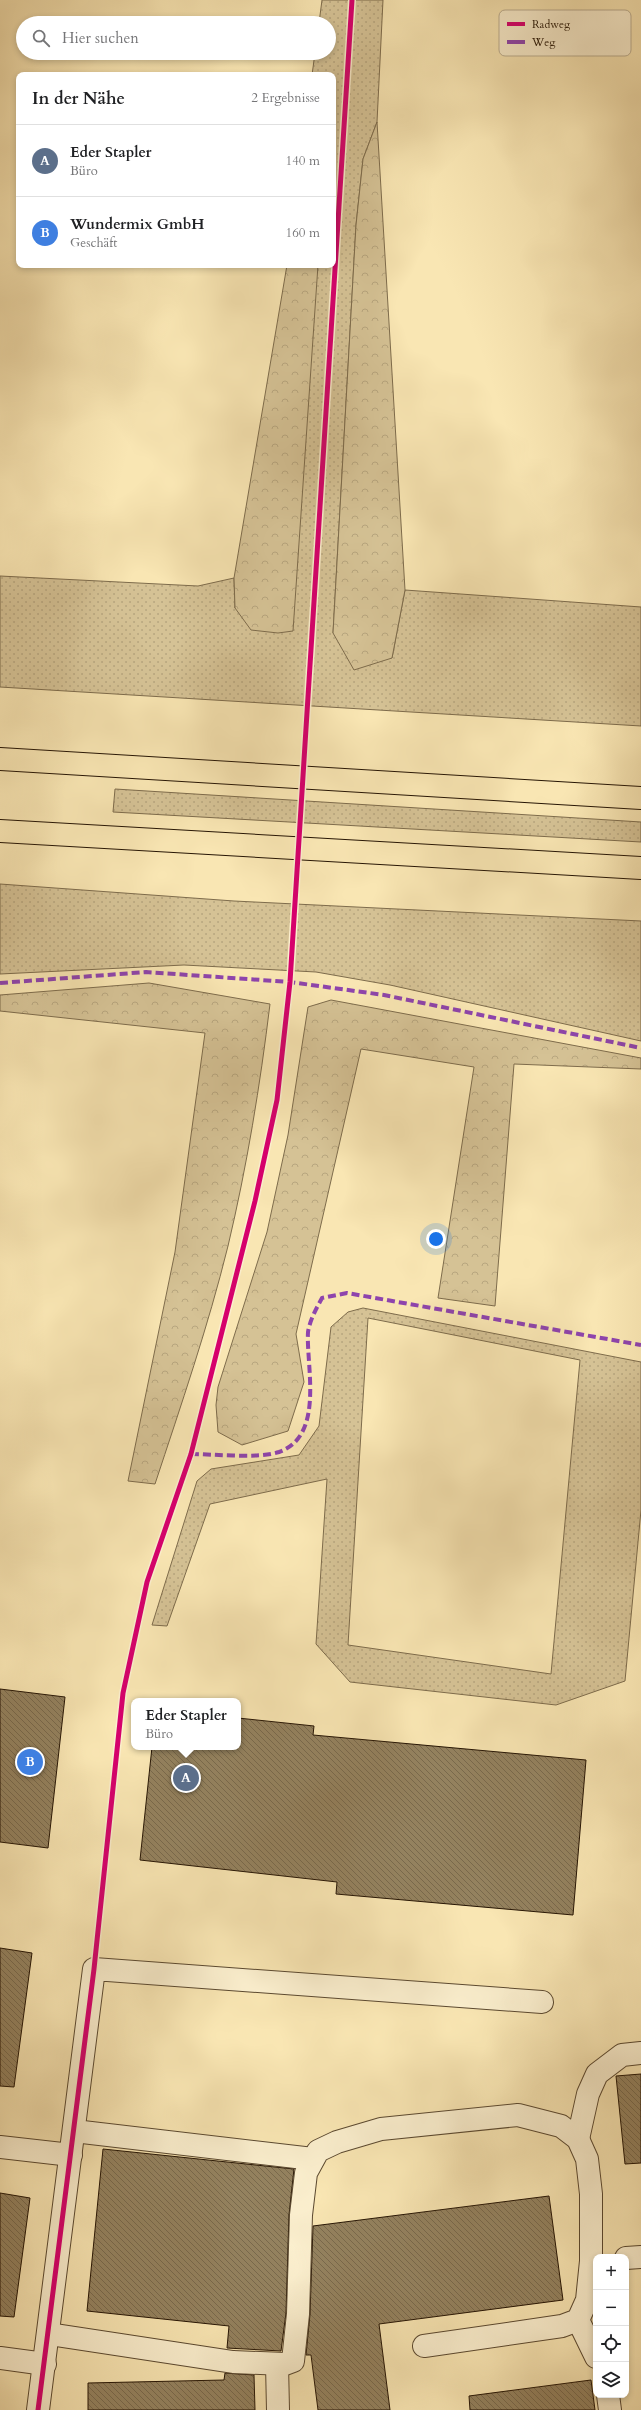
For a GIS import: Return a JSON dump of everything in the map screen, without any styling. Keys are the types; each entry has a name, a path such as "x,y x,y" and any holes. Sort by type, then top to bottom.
{"highway":[{"path":"0,759 641,798"},
{"path":"0,831 641,868"}],"street":[{"path":"38,2410 49,2334 94,1969 542,2002"},
{"path":"578,2139 588,2094 597,2074 622,2055 641,2053"},
{"path":"49,2334 233,2362 285,2364 293,2361 298,2314 301,2215 306,2173 318,2151 337,2142 381,2129 518,2115 561,2126 578,2139 587,2159 591,2194 594,2254"},
{"path":"74,2131 313,2159"},
{"path":"0,2147 71,2155"},
{"path":"629,2258 641,2257"},
{"path":"424,2346 562,2326 578,2320 587,2300 593,2267"},
{"path":"578,2320 593,2351"},
{"path":"0,2358 45,2364"},
{"path":"277,2364 278,2410"},
{"path":"608,2398 610,2410"}],"green space":[{"path":"322,0 383,0 377,122 363,159 356,225 333,633 392,658 405,590 641,607 641,726 0,687 0,576 198,586 234,578 235,608 317,268 336,268 336,72 312,72 314,60 336,60 336,16 320,16"},
{"path":"377,122 405,590 392,658 354,670 333,633 356,225 363,159"},
{"path":"286,268 318,268 293,631 278,633 251,630 235,608 234,578"},
{"path":"115,789 641,822 641,842 113,812"},
{"path":"0,884 234,901 641,921 641,1041 390,985 316,972 184,965 0,974"},
{"path":"149,983 270,1004 252,1126 228,1246 203,1336 155,1484 128,1481 175,1252 205,1033 0,1011 0,995"},
{"path":"331,1000 641,1058 641,1069 514,1064 495,1306 438,1298 474,1067 361,1049 296,1334 304,1382 288,1431 242,1445 218,1432 216,1405 218,1387 267,1232 288,1135 308,1007"},
{"path":"363,1308 641,1362 641,1510 625,1681 556,1705 350,1682 316,1644 327,1479 210,1504 167,1626 152,1625 197,1481 211,1469 299,1455 319,1426 331,1327 348,1312","holes":["368,1318 580,1360 551,1674 348,1645"]}],"building":[{"path":"0,1689 65,1697 48,1848 0,1842"},
{"path":"241,1718 314,1726 313,1735 586,1760 573,1915 336,1894 337,1882 140,1860 152,1750 241,1750"},
{"path":"0,1948 32,1953 14,2087 0,2086"},
{"path":"641,2074 641,2163 625,2164 616,2076"},
{"path":"103,2149 294,2169 289,2215 286,2313 281,2351 227,2348 229,2326 87,2311"},
{"path":"0,2193 30,2198 14,2317 0,2316"},
{"path":"549,2196 563,2300 379,2324 390,2410 318,2410 311,2355 306,2355 310,2314 313,2226"},
{"path":"225,2373 254,2375 255,2410 88,2410 88,2383 224,2380"},
{"path":"591,2380 595,2410 470,2410 469,2396"}],"marked path":[{"path":"0,983 146,972 290,982 384,995 641,1048"},
{"path":"191,1454 236,1456 270,1454 279,1452 293,1444 303,1431 308,1416 310,1399 308,1332 315,1310 322,1298 347,1293 641,1345"}],"cycle path":[{"path":"336,253 352,0"},
{"path":"38,2410 94,1969 123,1693 147,1582 191,1454 255,1201 277,1100 290,982 335,268"}],"place":[{"name":"Wundermix GmbH","path":"30,1762"},
{"name":"Eder Stapler","path":"186,1778"}]}
